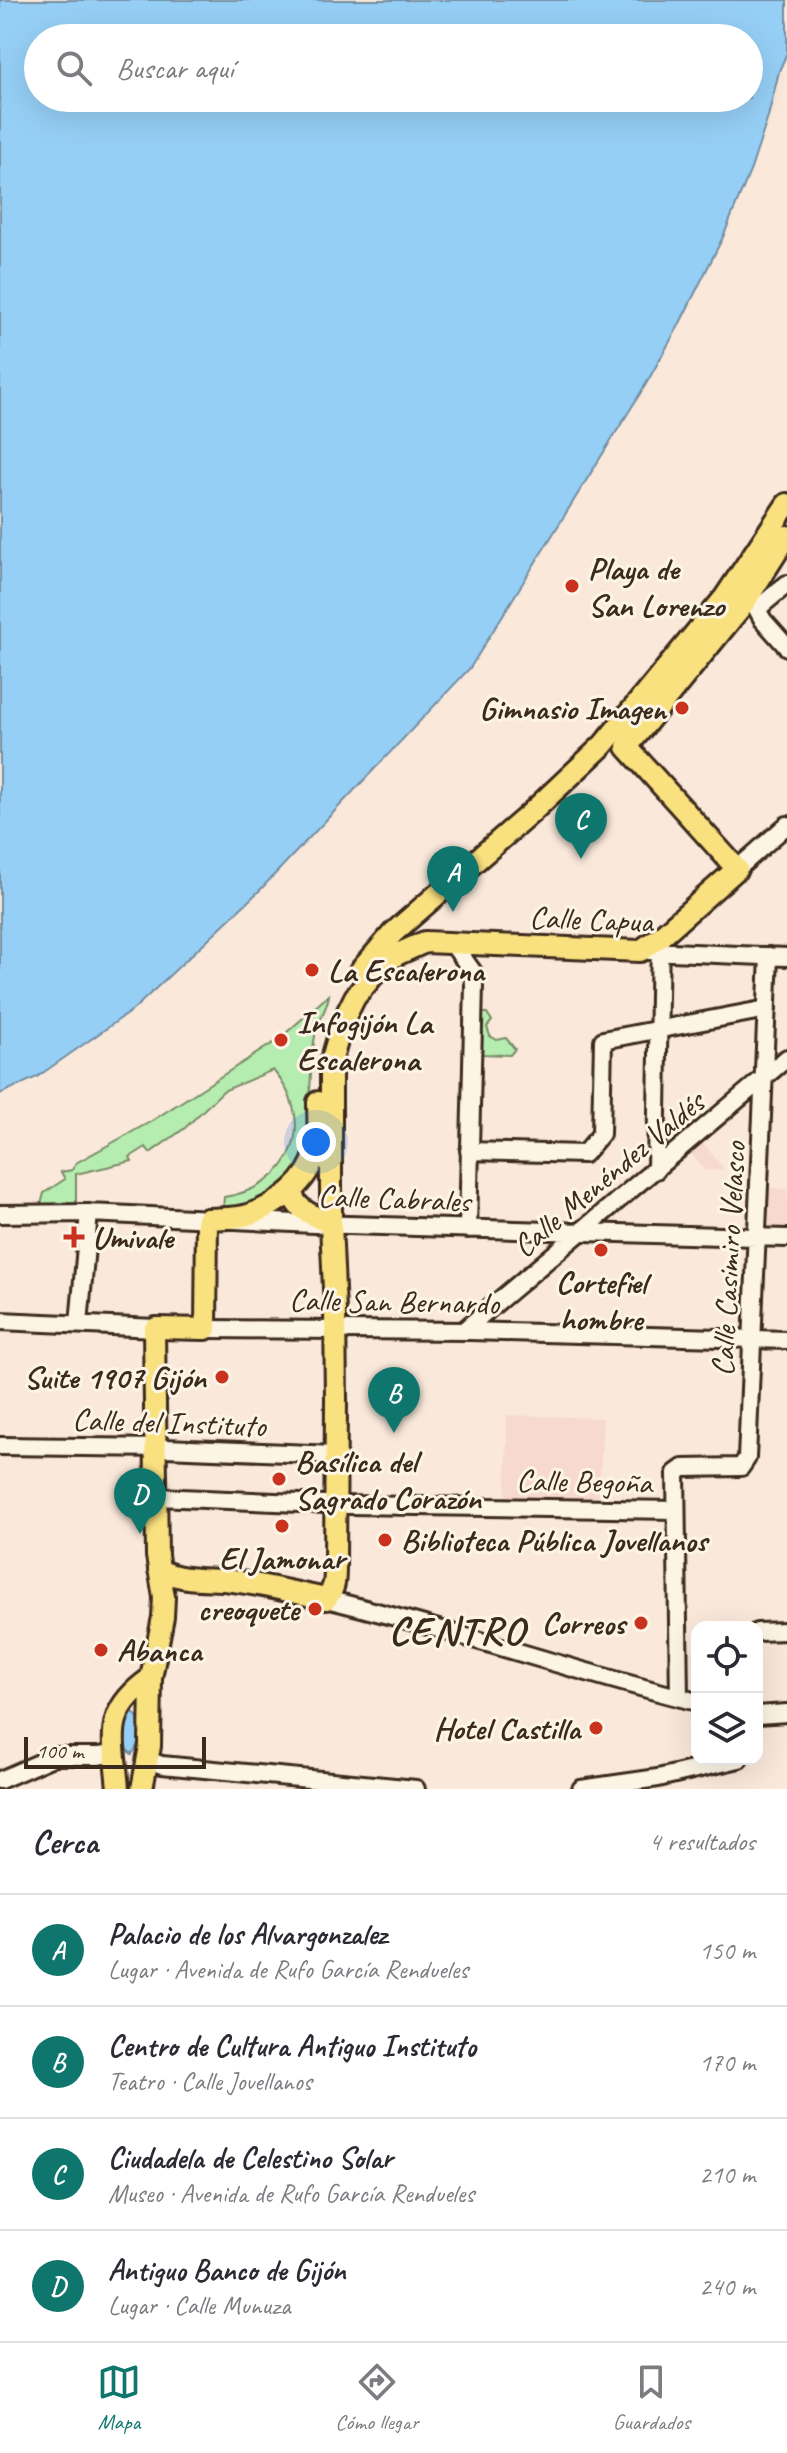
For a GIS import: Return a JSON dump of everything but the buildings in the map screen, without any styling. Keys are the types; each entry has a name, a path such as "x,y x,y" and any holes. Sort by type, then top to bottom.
{"main road":[{"path":"206,1329 207,1219 249,1215 274,1203 292,1191 309,1168 316,1154 320,1067 325,1040 348,987 393,933 532,812 603,745 742,603 787,504"},
{"path":"653,947 737,869 627,747 742,603 787,536"},
{"path":"171,1589 230,1580 326,1599 334,1587 335,1330 331,1224 331,1062 343,1021 355,997 382,965 425,942"},
{"name":"Calle Capua","path":"425,942 653,947"},
{"path":"292,1191 292,1198 300,1208 331,1224"},
{"path":"142,1789 151,1721 151,1678 171,1589 159,1570 153,1335 156,1328"},
{"name":"Calle San Bernardo","path":"156,1328 206,1329"},
{"path":"118,1789 115,1726 118,1711 135,1690 151,1678"},
{"path":"124,1703 137,1704 151,1721"},
{"path":"115,1754 121,1765 129,1768 146,1762"}],"street":[{"path":"770,562 772,579 786,585"},
{"path":"786,585 742,603 787,647"},
{"path":"603,745 613,740 627,747"},
{"path":"737,869 787,825"},
{"path":"417,913 414,925 425,942"},
{"path":"452,943 473,972 468,1229"},
{"path":"653,947 658,1031 656,1170"},
{"name":"Calle Capua","path":"653,947 787,957"},
{"name":"Calle Casimiro Velasco","path":"676,1510 676,1473 683,1468 741,1467 747,1458 769,956"},
{"path":"469,1151 584,1154 601,1134 603,1040 767,1009"},
{"name":"Calle Menéndez Valdés","path":"463,1331 787,1058"},
{"path":"79,1324 89,1213"},
{"name":"Calle Cabrales","path":"0,1214 89,1213 468,1229 787,1238"},
{"name":"Calle San Bernardo","path":"0,1321 156,1328"},
{"name":"Calle San Bernardo","path":"206,1329 463,1331 787,1340"},
{"name":"Calle del Instituto","path":"0,1446 335,1455"},
{"name":"Calle Begoña","path":"156,1497 335,1504 676,1510"},
{"path":"676,1510 679,1697"},
{"path":"326,1599 418,1622 691,1700"},
{"path":"763,1632 787,1631"},
{"path":"678,1636 691,1635"},
{"path":"763,1715 787,1713"},
{"path":"0,1780 55,1756 115,1754"},
{"path":"146,1762 416,1789"},
{"path":"581,1789 623,1784 711,1765"}],"shaded area":[{"path":"702,1142 724,1169 705,1171 690,1152"},
{"path":"766,1188 787,1189 787,1230 764,1230"},
{"path":"507,1415 603,1418 599,1501 506,1499"}],"green space":[{"path":"329,995 315,1036 305,1147 296,1170 281,1189 258,1202 223,1209 224,1197 248,1191 267,1181 282,1167 291,1150 296,1131 294,1111 287,1091 273,1070 223,1091 185,1128 150,1153 146,1147 130,1157 132,1161 76,1174 76,1205 39,1212 44,1193 65,1179 61,1172 72,1170 76,1163 150,1122 273,1043 278,1049 290,1040 286,1033"},
{"path":"482,1013 487,1013 492,1021 487,1027 490,1036 497,1040 506,1038 515,1049 510,1055 481,1054"}],"water":[{"path":"0,0 787,0 787,53 751,169 723,237 646,384 470,668 258,892 134,1009 37,1077 0,1094"},
{"path":"133,1713 137,1716 140,1731 132,1754 125,1747 123,1736 128,1715"}],"place":[{"name":"Playa de San Lorenzo","path":"572,586"},
{"name":"Gimnasio Imagen","path":"682,708"},
{"name":"Ciudadela de Celestino Solar","path":"581,859"},
{"name":"Palacio de los Alvargonzalez","path":"453,912"},
{"name":"La Escalerona","path":"312,970"},
{"name":"Infogijón La Escalerona","path":"281,1040"},
{"name":"Umivale","path":"74,1237"},
{"name":"Cortefiel hombre","path":"601,1250"},
{"name":"Suite 1907 Gijón","path":"222,1377"},
{"name":"Centro de Cultura Antiguo Instituto","path":"394,1433"},
{"name":"Basílica del Sagrado Corazón","path":"279,1479"},
{"name":"El Jamonar","path":"282,1526"},
{"name":"Antiguo Banco de Gijón","path":"140,1534"},
{"name":"Biblioteca Pública Jovellanos","path":"385,1540"},
{"name":"creoquete","path":"315,1609"},
{"name":"Correos","path":"641,1623"},
{"name":"Abanca","path":"101,1650"},
{"name":"Hotel Castilla","path":"596,1728"}],"district":[{"name":"CENTRO","path":"457,1630"}]}
